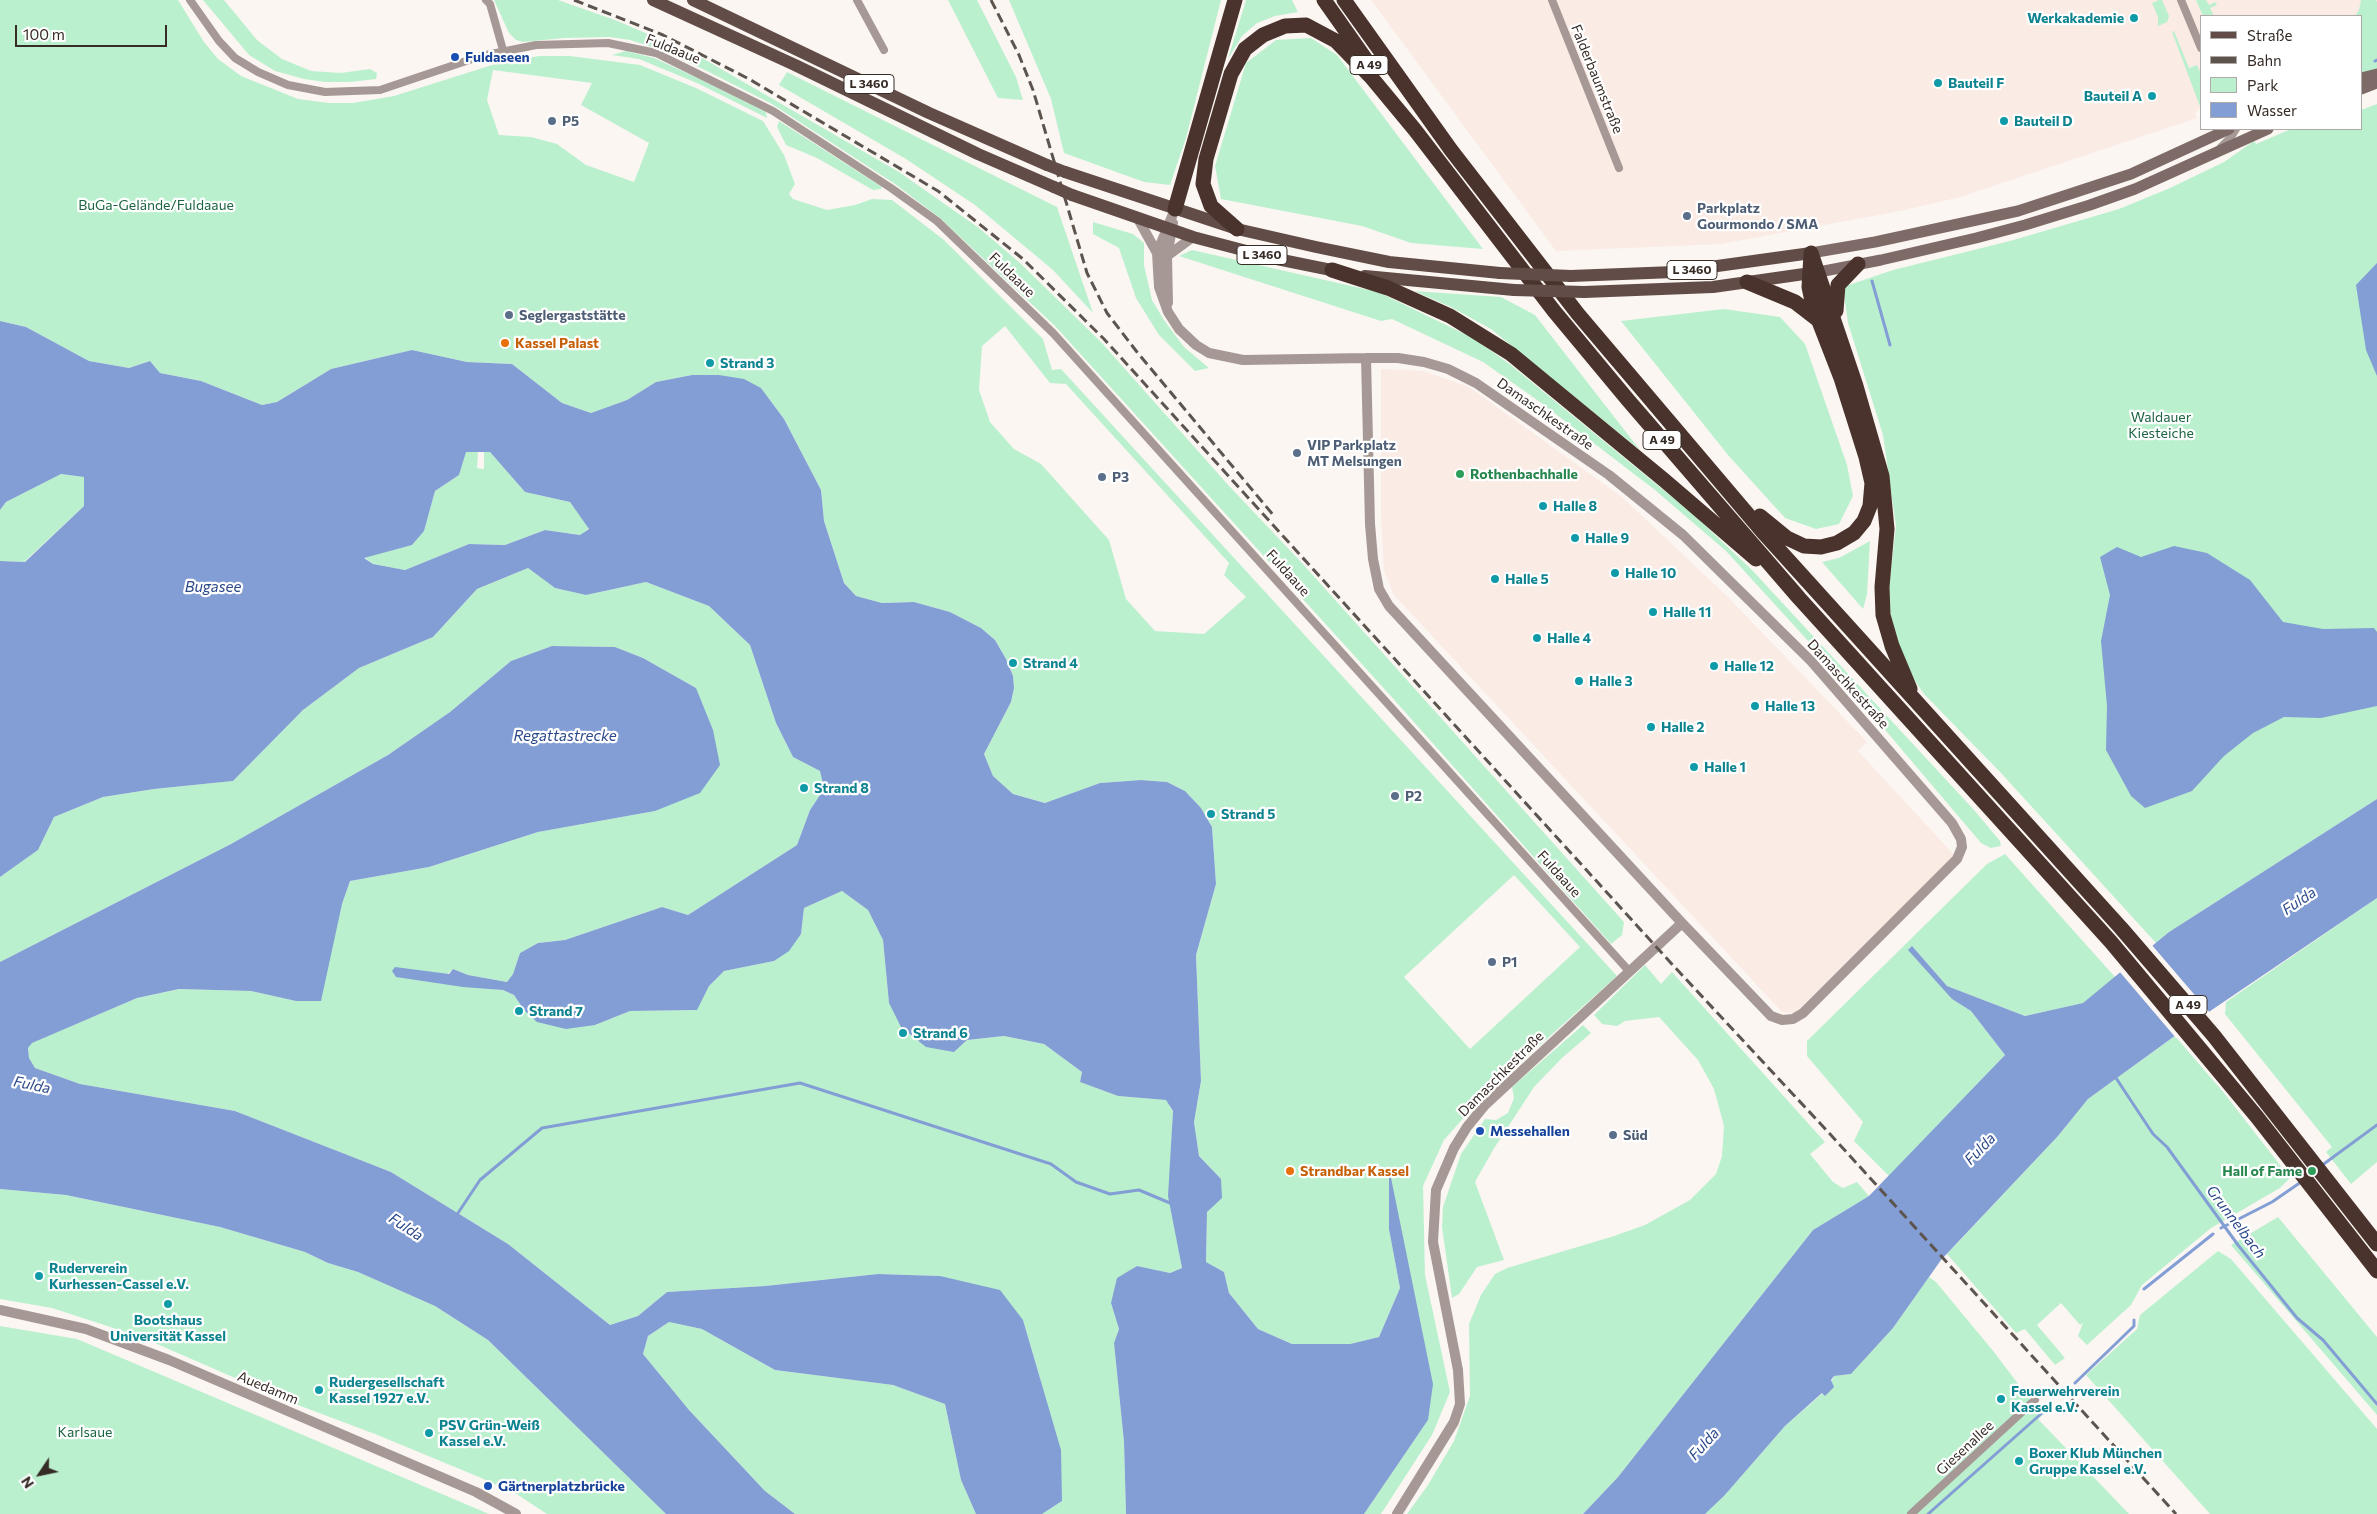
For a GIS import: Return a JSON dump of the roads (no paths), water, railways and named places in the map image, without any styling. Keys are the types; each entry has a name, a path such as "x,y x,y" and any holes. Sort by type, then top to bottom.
{"highway":[{"path":"1175,210 1235,0"},
{"name":"A 49","path":"1324,0 1415,130 1554,311 1799,598 2111,942 2257,1117 2377,1272"},
{"name":"A 49","path":"1344,0 1400,80 1519,239 1585,322 1703,462 1925,714 2121,928 2214,1036 2377,1244"},
{"path":"1237,229 1214,209 1207,199 1203,184 1203,172 1231,74 1245,49 1263,35 1274,29 1295,25 1306,25 1324,33 1346,50 1415,130"},
{"path":"1811,253 1814,272 1836,325 1882,476 1887,528 1882,587 1883,614 1886,630 1902,673 1925,714"},
{"path":"1836,325 1837,288 1840,281 1858,264"},
{"path":"1332,270 1388,288 1442,313 1511,354 1664,480 1799,598"},
{"path":"1703,462 1777,531 1795,542 1814,547 1829,546 1846,539 1860,527 1870,506 1872,483 1841,378 1828,342 1817,319 1810,296 1814,272"},
{"path":"1747,282 1795,302 1817,319"}],"main road":[{"name":"L 3460","path":"653,0 795,65 978,154 1072,195 1193,237 1332,270 1378,278 1514,290 1584,292 1713,286 1858,264 2025,225 2135,189 2266,130"},
{"name":"L 3460","path":"693,0 929,113 1047,165 1175,210 1237,229 1389,262 1500,273 1571,276 1674,272 1811,253 1884,240 2018,211 2131,174 2218,132"},
{"path":"2362,78 2377,74"},
{"path":"2362,89 2377,83"}],"street":[{"name":"Fuldaaue","path":"190,0 219,42 235,58 258,72 288,85 325,92 380,90 482,56 503,50 536,45 608,43 656,53 773,111 891,188 937,221 1053,333 1629,971"},
{"path":"486,0 490,4 503,50"},
{"path":"857,0 884,50"},
{"name":"Falderbaumstraße","path":"1552,0 1620,168"},
{"path":"2181,0 2199,41"},
{"path":"2210,156 2231,137 2235,130"},
{"name":"Damaschkestraße","path":"1175,210 1162,254 1168,312 1178,329 1196,345 1209,353 1242,360 1366,358 1398,358 1424,362 1448,369 1476,383 1609,475 1683,535 1811,661 1952,823 1961,839 1962,847 1959,855 1948,870 1813,1005 1793,1019 1782,1020 1771,1016 1682,923 1389,606 1379,589 1373,559 1370,524 1366,358"},
{"name":"Damaschkestraße","path":"1137,217 1162,254"},
{"path":"1162,254 1193,237"},
{"name":"Damaschkestraße","path":"1398,1514 1454,1422 1460,1404 1458,1370 1433,1242 1436,1190 1454,1148 1485,1105 1682,923"},
{"name":"Auedamm","path":"0,1310 86,1329 169,1360 476,1492 516,1514"},
{"name":"Giesenallee","path":"1912,1514 2035,1400"}],"water":[{"path":"2377,263 2377,376 2366,350 2356,285"},
{"name":"Bugasee","path":"0,321 26,327 89,361 129,368 150,361 160,373 201,381 262,405 277,402 331,369 412,350 467,362 512,364 562,403 591,413 627,400 656,382 692,375 719,375 744,379 761,388 784,419 821,490 824,521 844,583 856,596 882,603 914,602 950,612 981,628 995,640 1013,676 1014,688 1011,702 984,754 993,776 1013,794 1045,803 1100,783 1141,780 1167,782 1185,791 1201,808 1212,827 1216,884 1196,955 1201,1081 1194,1122 1199,1156 1221,1179 1222,1198 1207,1212 1206,1262 1224,1272 1229,1293 1258,1329 1292,1344 1350,1344 1379,1337 1400,1288 1389,1229 1389,1168 1433,1384 1428,1420 1364,1514 1126,1514 1124,1442 1114,1343 1119,1329 1111,1303 1117,1278 1137,1266 1170,1273 1182,1268 1168,1196 1173,1111 1166,1100 1118,1096 1080,1082 1082,1072 1044,1044 1004,1036 967,1040 954,1052 926,1047 901,1027 889,1003 883,940 868,910 842,891 804,908 801,934 789,951 774,961 724,971 709,986 697,1010 630,1011 595,1025 566,1029 537,1022 524,1010 514,995 503,990 463,987 396,977 392,971 395,967 449,974 453,969 468,975 507,982 513,974 520,953 538,943 565,940 662,907 688,915 797,845 810,810 824,789 820,771 793,757 776,723 750,645 709,606 646,582 586,595 555,588 528,568 477,589 433,637 359,668 303,710 233,781 154,789 103,797 54,817 38,850 0,877 0,561 25,562 84,506 84,477 61,474 6,502 0,510","holes":["466,452 490,452 525,492 570,502 589,529 580,535 545,530 505,545 469,544 405,570 373,564 364,558 412,545 424,531 435,491 459,475"]},
{"path":"2174,546 2207,553 2250,580 2283,622 2323,629 2374,628 2377,632 2377,706 2321,718 2284,717 2253,733 2224,756 2192,791 2145,808 2131,796 2106,750 2107,706 2101,641 2110,595 2100,557 2117,547 2141,557"},
{"path":"552,646 615,647 643,658 696,688 713,730 720,765 700,793 655,811 538,832 429,867 350,881 342,904 321,1001 296,1001 251,991 179,989 137,998 32,1043 28,1048 29,1058 35,1068 80,1084 235,1111 391,1172 508,1244 610,1325 638,1316 667,1292 765,1286 878,1274 940,1276 1000,1290 1023,1320 1061,1450 1062,1501 1042,1514 976,1514 961,1480 945,1404 893,1385 775,1370 702,1329 669,1322 648,1336 643,1354 689,1410 765,1491 795,1514 666,1514 488,1340 435,1306 358,1272 328,1263 305,1252 220,1227 66,1195 0,1189 0,962 231,844 388,755 450,712 511,661"},
{"name":"Fulda","path":"2377,799 2377,898 2194,1022 2088,1099 2058,1136 1941,1260 1893,1328 1851,1374 1834,1376 1831,1380 1834,1387 1825,1396 1822,1393 1785,1426 1724,1496 1705,1514 1583,1514 1618,1477 1813,1230 1869,1196 2005,1055 1971,1011 1952,999 1908,950 1912,946 1947,986 2025,1016 2083,1003 2169,932"}],"waterway":[{"path":"1872,281 1890,345"},
{"name":"Grunnelbach","path":"2114,1075 2153,1134 2167,1147 2238,1245 2297,1318 2323,1340 2377,1404"},
{"path":"458,1213 480,1180 542,1128 800,1083 1051,1164 1076,1182 1110,1194 1139,1190 1170,1203"},
{"path":"2321,1166 2377,1125"},
{"path":"2221,1228 2272,1202 2301,1182"},
{"path":"2144,1289 2213,1234"},
{"path":"2075,1383 2134,1326 2134,1320"},
{"path":"1928,1514 2051,1405"}],"railway":[{"path":"574,0 663,35 749,79 938,191 1023,259 1104,339 1670,962 1830,1134 2176,1514"},
{"path":"991,0 1019,55 1033,90 1087,273 1107,313 1137,352 1274,516"}],"place":[{"name":"Werkakademie","path":"2134,18"},
{"name":"Fuldaseen","path":"455,57"},
{"name":"Bauteil F","path":"1938,83"},
{"name":"Bauteil A","path":"2152,96"},
{"name":"P5","path":"552,121"},
{"name":"Bauteil D","path":"2004,121"},
{"name":"Parkplatz Gourmondo / SMA","path":"1687,216"},
{"name":"Seglergaststätte","path":"509,315"},
{"name":"Kassel Palast","path":"505,343"},
{"name":"Strand 3","path":"710,363"},
{"name":"VIP Parkplatz MT Melsungen","path":"1297,453"},
{"name":"Rothenbachhalle","path":"1460,474"},
{"name":"P3","path":"1102,477"},
{"name":"Halle 8","path":"1543,506"},
{"name":"Halle 9","path":"1575,538"},
{"name":"Halle 10","path":"1615,573"},
{"name":"Halle 5","path":"1495,579"},
{"name":"Halle 11","path":"1653,612"},
{"name":"Halle 4","path":"1537,638"},
{"name":"Strand 4","path":"1013,663"},
{"name":"Halle 12","path":"1714,666"},
{"name":"Halle 3","path":"1579,681"},
{"name":"Halle 13","path":"1755,706"},
{"name":"Halle 2","path":"1651,727"},
{"name":"Halle 1","path":"1694,767"},
{"name":"Strand 8","path":"804,788"},
{"name":"P2","path":"1395,796"},
{"name":"Strand 5","path":"1211,814"},
{"name":"P1","path":"1492,962"},
{"name":"Strand 7","path":"519,1011"},
{"name":"Strand 6","path":"903,1033"},
{"name":"Messehallen","path":"1480,1131"},
{"name":"Süd","path":"1613,1135"},
{"name":"Strandbar Kassel","path":"1290,1171"},
{"name":"Hall of Fame","path":"2312,1171"},
{"name":"Ruderverein Kurhessen-Cassel e.V.","path":"39,1276"},
{"name":"Bootshaus Universität Kassel","path":"168,1304"},
{"name":"Rudergesellschaft Kassel 1927 e.V.","path":"319,1390"},
{"name":"Feuerwehrverein Kassel e.V.","path":"2001,1399"},
{"name":"PSV Grün-Weiß Kassel e.V.","path":"429,1433"},
{"name":"Boxer Klub München Gruppe Kassel e.V.","path":"2019,1461"},
{"name":"Gärtnerplatzbrücke","path":"488,1486"}],"park label":[{"name":"BuGa-Gelände/Fuldaaue","path":"156,205"},
{"name":"Waldauer Kiesteiche","path":"2161,426"},
{"name":"Karlsaue","path":"85,1432"}],"water label":[{"name":"Regattastrecke","path":"565,736"}]}
